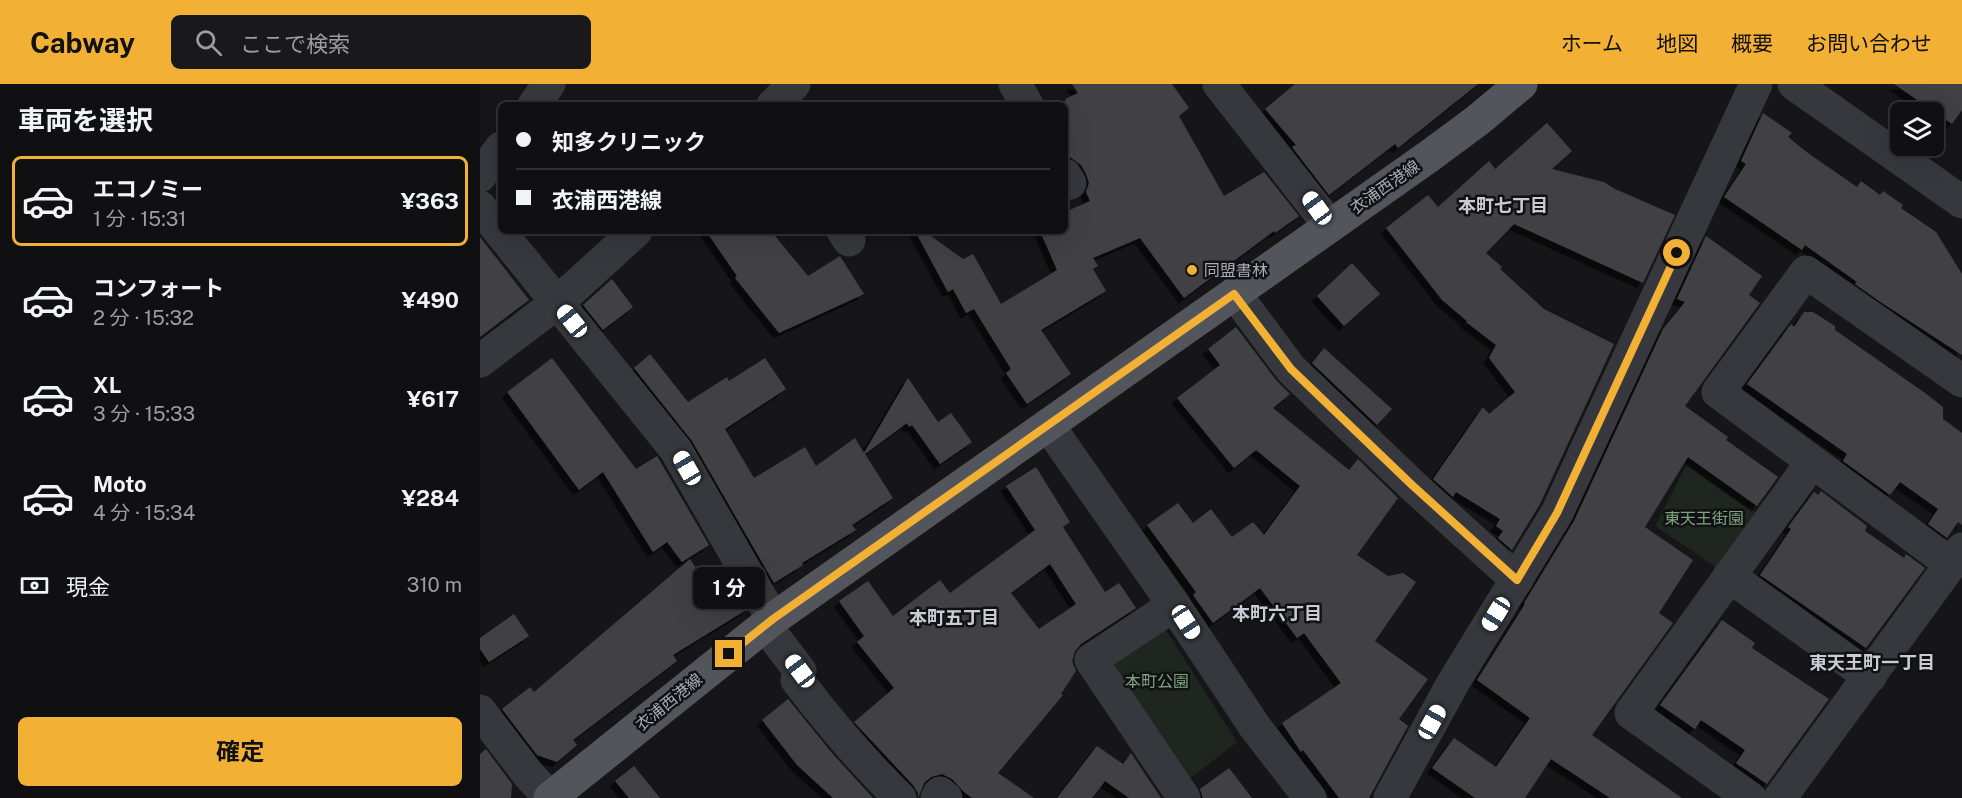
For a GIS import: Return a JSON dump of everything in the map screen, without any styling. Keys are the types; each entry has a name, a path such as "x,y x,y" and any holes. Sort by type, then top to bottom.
{"main road":[{"name":"衣浦西港線","path":"550,798 769,622 1330,226 1478,120 1521,84"}],"street":[{"path":"536,102 549,84"},
{"path":"776,102 794,84"},
{"path":"1015,84 1025,102"},
{"path":"1219,84 1330,226"},
{"path":"1390,798 1453,683 1557,513 1756,84"},
{"path":"1794,84 1962,202"},
{"path":"480,176 498,152"},
{"path":"480,207 498,229"},
{"path":"502,234 676,450 769,622 800,671 797,680 839,735 900,798"},
{"path":"480,361 558,302 633,234"},
{"path":"1780,798 1956,556 1812,462 1718,392 1806,272 1962,381"},
{"path":"1234,294 1291,369 1412,485 1517,580"},
{"path":"1048,425 1174,605 1255,727 1310,798"},
{"path":"1750,798 1631,713 1812,462"},
{"path":"1729,576 1870,677"},
{"path":"1174,605 1091,660 1184,798"},
{"path":"480,711 528,774 550,798"},
{"path":"937,798 940,793 946,798"}],"green space":[{"name":"東天王街園","path":"1687,464 1755,512 1717,568 1655,526"},
{"name":"本町公園","path":"1164,627 1237,742 1184,783 1105,666"}],"building":[{"path":"1072,84 1172,84 1189,108 1179,116 1224,196 1264,172 1299,216 1275,233 1274,231 1184,298 1140,238 1093,258 1098,266 1093,269 1106,291 1041,330 1071,374 1027,404 1006,373 1011,369 974,309 966,313 953,289 948,292 917,234 928,234 963,259 973,254 1001,304 1057,270 1041,234 1068,234 1068,211 1090,201 1086,192 1089,183 1086,174 1081,165 1068,153 1068,102 1065,102 1065,99 1078,93"},
{"path":"1295,84 1478,84 1398,148 1395,144 1329,195 1292,147 1296,145 1265,109"},
{"path":"1894,84 1962,84 1962,110 1952,124 1944,118 1944,102 1920,102"},
{"path":"1763,113 1792,133 1788,137 1808,153 1857,187 1861,181 1880,195 1883,191 1903,205 1901,208 1936,232 1962,274 1962,355 1882,303 1805,245 1802,250 1724,197 1746,164 1741,161"},
{"path":"1547,123 1572,151 1552,169 1604,182 1675,215 1643,283 1514,224 1486,253 1544,309 1614,344 1540,504 1512,550 1498,538 1503,531 1496,526 1500,519 1456,492 1453,497 1433,479 1483,407 1489,414 1515,392 1489,358 1496,345 1442,300 1386,228 1428,195 1438,207 1489,161 1495,169"},
{"path":"708,234 773,234 808,276 840,256 864,294 779,333 735,278 737,276"},
{"path":"1706,236 1762,276 1749,295 1760,303 1685,406 1728,437 1726,440 1778,477 1757,506 1688,457 1645,527 1693,560 1659,613 1673,623 1592,735 1682,798 1610,798 1551,759 1525,798 1475,798 1432,768 1454,738 1496,767 1530,718 1477,680 1574,521 1663,329 1685,302 1677,299"},
{"path":"480,237 529,300 480,337"},
{"path":"1352,263 1380,294 1344,326 1317,296"},
{"path":"612,279 633,307 603,330 583,305"},
{"path":"1804,312 1813,312 1835,326 1835,330 1925,393 1943,407 1943,419 1962,433 1962,525 1958,522 1947,538 1928,524 1938,509 1900,482 1890,495 1843,461 1847,454 1747,384 1791,324 1794,327"},
{"path":"1236,327 1276,380 1290,394 1273,408 1349,470 1358,459 1398,498 1357,555 1388,576 1403,573 1416,582 1375,641 1428,679 1399,719 1408,726 1369,798 1339,798 1303,750 1301,752 1282,723 1341,683 1304,633 1297,638 1260,588 1213,623 1193,595 1196,592 1147,525 1178,503 1193,523 1211,509 1232,537 1253,522 1264,535 1300,486 1256,450 1234,468 1177,398 1220,365 1208,349"},
{"path":"1324,348 1392,409 1377,425 1312,363"},
{"path":"650,354 688,402 727,377 729,381 765,358 786,389 725,429 754,478 805,447 816,466 855,438 864,453 908,378 938,422 951,413 972,442 940,464 912,425 909,427 907,423 865,454 893,498 852,525 856,530 774,583 692,441 634,368"},
{"path":"552,358 636,469 657,456 709,545 682,562 667,542 653,552 603,472 579,490 507,392"},
{"path":"1036,467 1070,522 1063,527 1105,592 1119,583 1136,608 1081,644 1075,651 1072,661 1076,671 1061,694 1063,695 998,773 1034,798 972,798 952,779 942,774 931,777 924,783 918,798 913,785 854,722 894,688 857,642 864,636 839,601 868,581 893,616 940,580 950,593 1035,530 1006,486","holes":["1050,564 1076,604 1039,629 1011,593"]},
{"path":"1821,491 1867,526 1865,531 1904,558 1906,554 1925,568 1866,648 1760,575 1791,529 1788,527 1814,492 1818,495"},
{"path":"690,559 716,598 733,587 746,610 673,655 677,661 573,740 577,745 557,762 537,755 502,709 530,687 534,692"},
{"path":"514,614 529,636 489,662 480,649 480,638"},
{"path":"1722,620 1755,643 1752,648 1829,699 1767,784 1736,763 1745,750 1701,720 1695,729 1660,705"},
{"path":"788,699 873,798 833,798 797,765 762,720"},
{"path":"1097,746 1123,764 1131,753 1161,798 1129,798 1105,781 1092,798 1057,798"},
{"path":"486,749 512,784 511,798 480,798 480,754"},
{"path":"634,766 660,798 629,798 615,781"},
{"path":"1229,768 1252,798 1203,798 1200,789"}],"place":[{"name":"同盟書林","path":"1192,270"}],"district":[{"name":"本町七丁目","path":"1503,205"},
{"name":"本町六丁目","path":"1277,613"},
{"name":"本町五丁目","path":"954,617"},
{"name":"東天王町一丁目","path":"1872,662"}],"route":[{"path":"729,654 773,619 1234,294 1291,369 1412,485 1517,580 1557,513 1677,253"}]}
